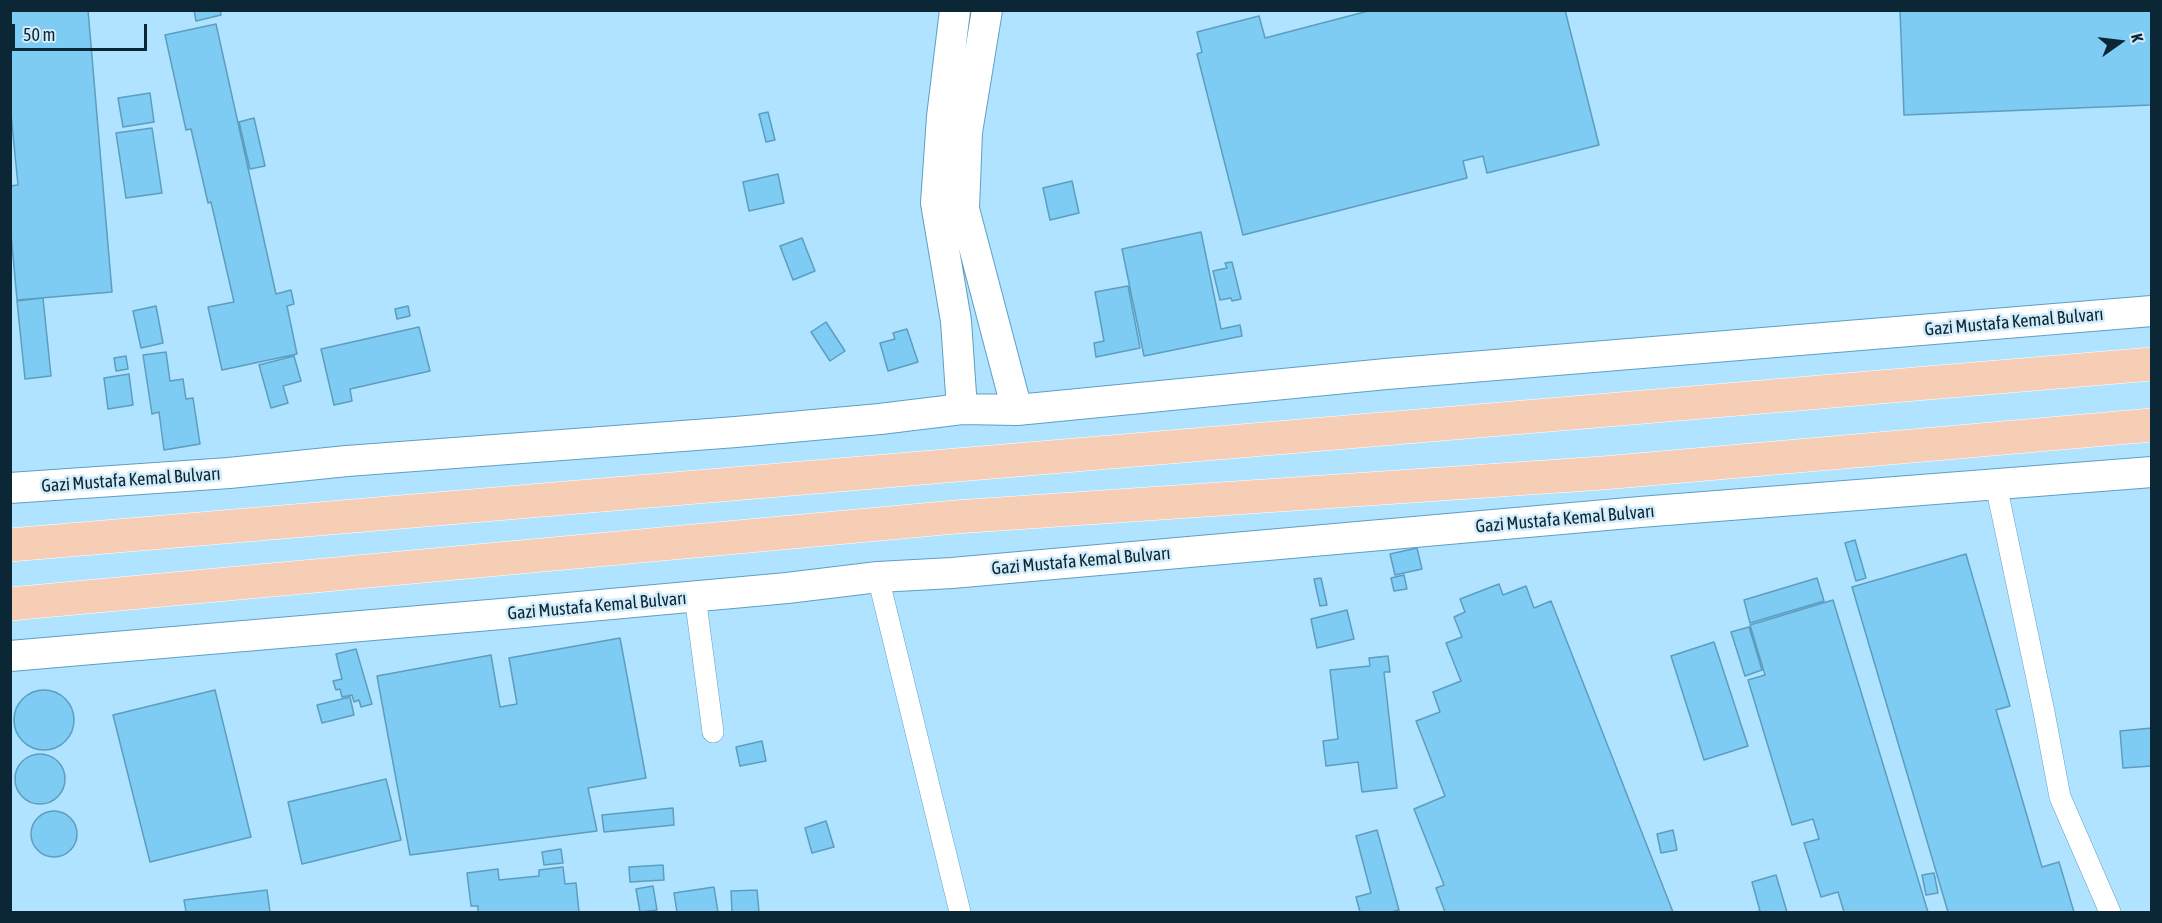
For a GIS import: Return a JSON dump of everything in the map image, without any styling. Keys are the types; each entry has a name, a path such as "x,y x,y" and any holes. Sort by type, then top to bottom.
{"highway":[{"path":"10,545 2151,364"},
{"path":"10,604 956,517 1615,472 2151,425"}],"street":[{"path":"955,10 942,117 936,203 956,321 962,409"},
{"path":"987,10 967,132 964,208 1017,410"},
{"name":"Gazi Mustafa Kemal Bulvarı","path":"10,488 229,474 347,461 736,432 962,409 1017,410 1375,375 2151,311"},
{"name":"Gazi Mustafa Kemal Bulvarı","path":"10,656 694,596 878,577 952,573 1640,512 2151,472"},
{"path":"1996,485 2060,797 2110,912"},
{"path":"878,577 960,912"},
{"path":"694,596 713,732"}],"building":[{"path":"10,10 88,10 112,292 17,300 10,223 10,186 18,185 10,104"},
{"path":"194,10 220,10 221,15 196,21"},
{"path":"1372,10 1565,10 1599,145 1487,173 1483,156 1463,161 1467,178 1243,235 1197,54 1202,52 1197,32 1259,16 1265,38"},
{"path":"1900,10 2152,10 2152,105 1904,115"},
{"path":"216,24 276,294 291,290 294,304 287,306 297,354 222,370 208,307 234,302 211,202 208,203 191,129 186,130 165,35"},
{"path":"150,93 154,122 123,127 118,98"},
{"path":"768,112 775,140 766,142 759,114"},
{"path":"254,118 265,166 250,169 239,122"},
{"path":"152,128 162,193 126,198 116,133"},
{"path":"778,174 784,203 749,211 743,182"},
{"path":"1072,181 1079,213 1050,220 1043,188"},
{"path":"1201,232 1221,329 1240,325 1242,336 1144,356 1122,249"},
{"path":"802,238 815,271 793,280 780,246"},
{"path":"1232,262 1241,299 1220,300 1213,271 1227,268 1225,263"},
{"path":"1128,286 1140,348 1096,357 1094,343 1104,341 1095,292"},
{"path":"43,298 51,376 25,379 17,301"},
{"path":"156,306 163,343 141,348 133,311"},
{"path":"408,306 410,316 397,319 395,309"},
{"path":"826,322 845,351 830,361 811,332"},
{"path":"419,327 430,371 350,389 352,401 334,405 321,349"},
{"path":"907,329 918,362 888,371 880,343 895,339 893,333"},
{"path":"166,352 170,381 183,379 186,399 193,398 200,444 164,450 159,412 152,414 143,355"},
{"path":"126,356 128,369 116,371 114,358"},
{"path":"294,356 301,381 283,386 288,403 271,408 259,365"},
{"path":"129,374 133,405 108,409 104,378"},
{"path":"1855,540 1866,578 1856,581 1845,543"},
{"path":"1417,548 1422,569 1395,575 1390,554"},
{"path":"1966,554 2010,706 1996,710 2042,867 2059,862 2074,912 1948,912 1852,587"},
{"path":"1404,575 1407,589 1394,591 1391,578"},
{"path":"1321,578 1327,605 1320,606 1314,579"},
{"path":"1817,578 1824,601 1750,623 1744,600"},
{"path":"1499,584 1503,595 1526,586 1534,608 1551,601 1673,912 1445,912 1436,888 1444,885 1414,809 1445,796 1416,721 1440,712 1433,692 1461,681 1446,643 1462,637 1454,617 1465,612 1460,599"},
{"path":"1833,600 1928,912 1844,912 1838,892 1821,897 1804,843 1819,839 1813,819 1792,825 1748,680 1765,675 1750,625"},
{"path":"1347,610 1354,639 1317,648 1311,619"},
{"path":"1749,627 1762,670 1745,676 1731,632"},
{"path":"620,638 646,778 588,788 597,831 410,855 377,676 491,655 500,707 517,704 509,658"},
{"path":"1714,642 1748,746 1704,760 1671,656"},
{"path":"356,649 372,704 361,707 359,700 354,702 352,695 342,697 340,689 336,690 333,681 342,679 336,654"},
{"path":"1388,656 1390,672 1384,672 1397,788 1362,792 1358,762 1326,766 1323,741 1338,739 1330,670 1370,666 1369,658"},
{"path":"44,690 61,695 69,703 74,720 69,737 61,745 44,750 27,745 19,737 14,720 19,703 27,695"},
{"path":"215,690 251,837 150,862 113,715"},
{"path":"350,697 354,715 322,723 317,705"},
{"path":"2152,728 2152,766 2123,768 2120,731"},
{"path":"762,741 766,761 740,766 736,747"},
{"path":"40,754 58,761 65,779 58,797 40,804 22,797 15,779 22,761"},
{"path":"386,779 401,840 302,864 288,802"},
{"path":"673,808 674,825 604,832 602,815"},
{"path":"54,811 70,818 77,834 70,850 54,857 38,850 31,834 38,818"},
{"path":"826,821 834,847 812,853 805,828"},
{"path":"1377,830 1399,910 1360,912 1356,897 1371,893 1356,836"},
{"path":"1673,830 1677,850 1661,853 1657,834"},
{"path":"561,849 563,863 544,865 542,852"},
{"path":"663,865 664,880 630,882 629,867"},
{"path":"563,867 565,884 576,883 579,912 478,912 478,906 471,906 467,873 498,869 499,880 539,876 539,870"},
{"path":"1934,873 1938,893 1926,895 1922,875"},
{"path":"1776,875 1787,912 1755,912 1760,911 1752,882"},
{"path":"653,886 657,910 640,912 636,889"},
{"path":"714,887 718,912 677,912 674,893"},
{"path":"267,890 270,912 186,912 184,900"},
{"path":"757,890 759,912 732,912 731,891"}]}
